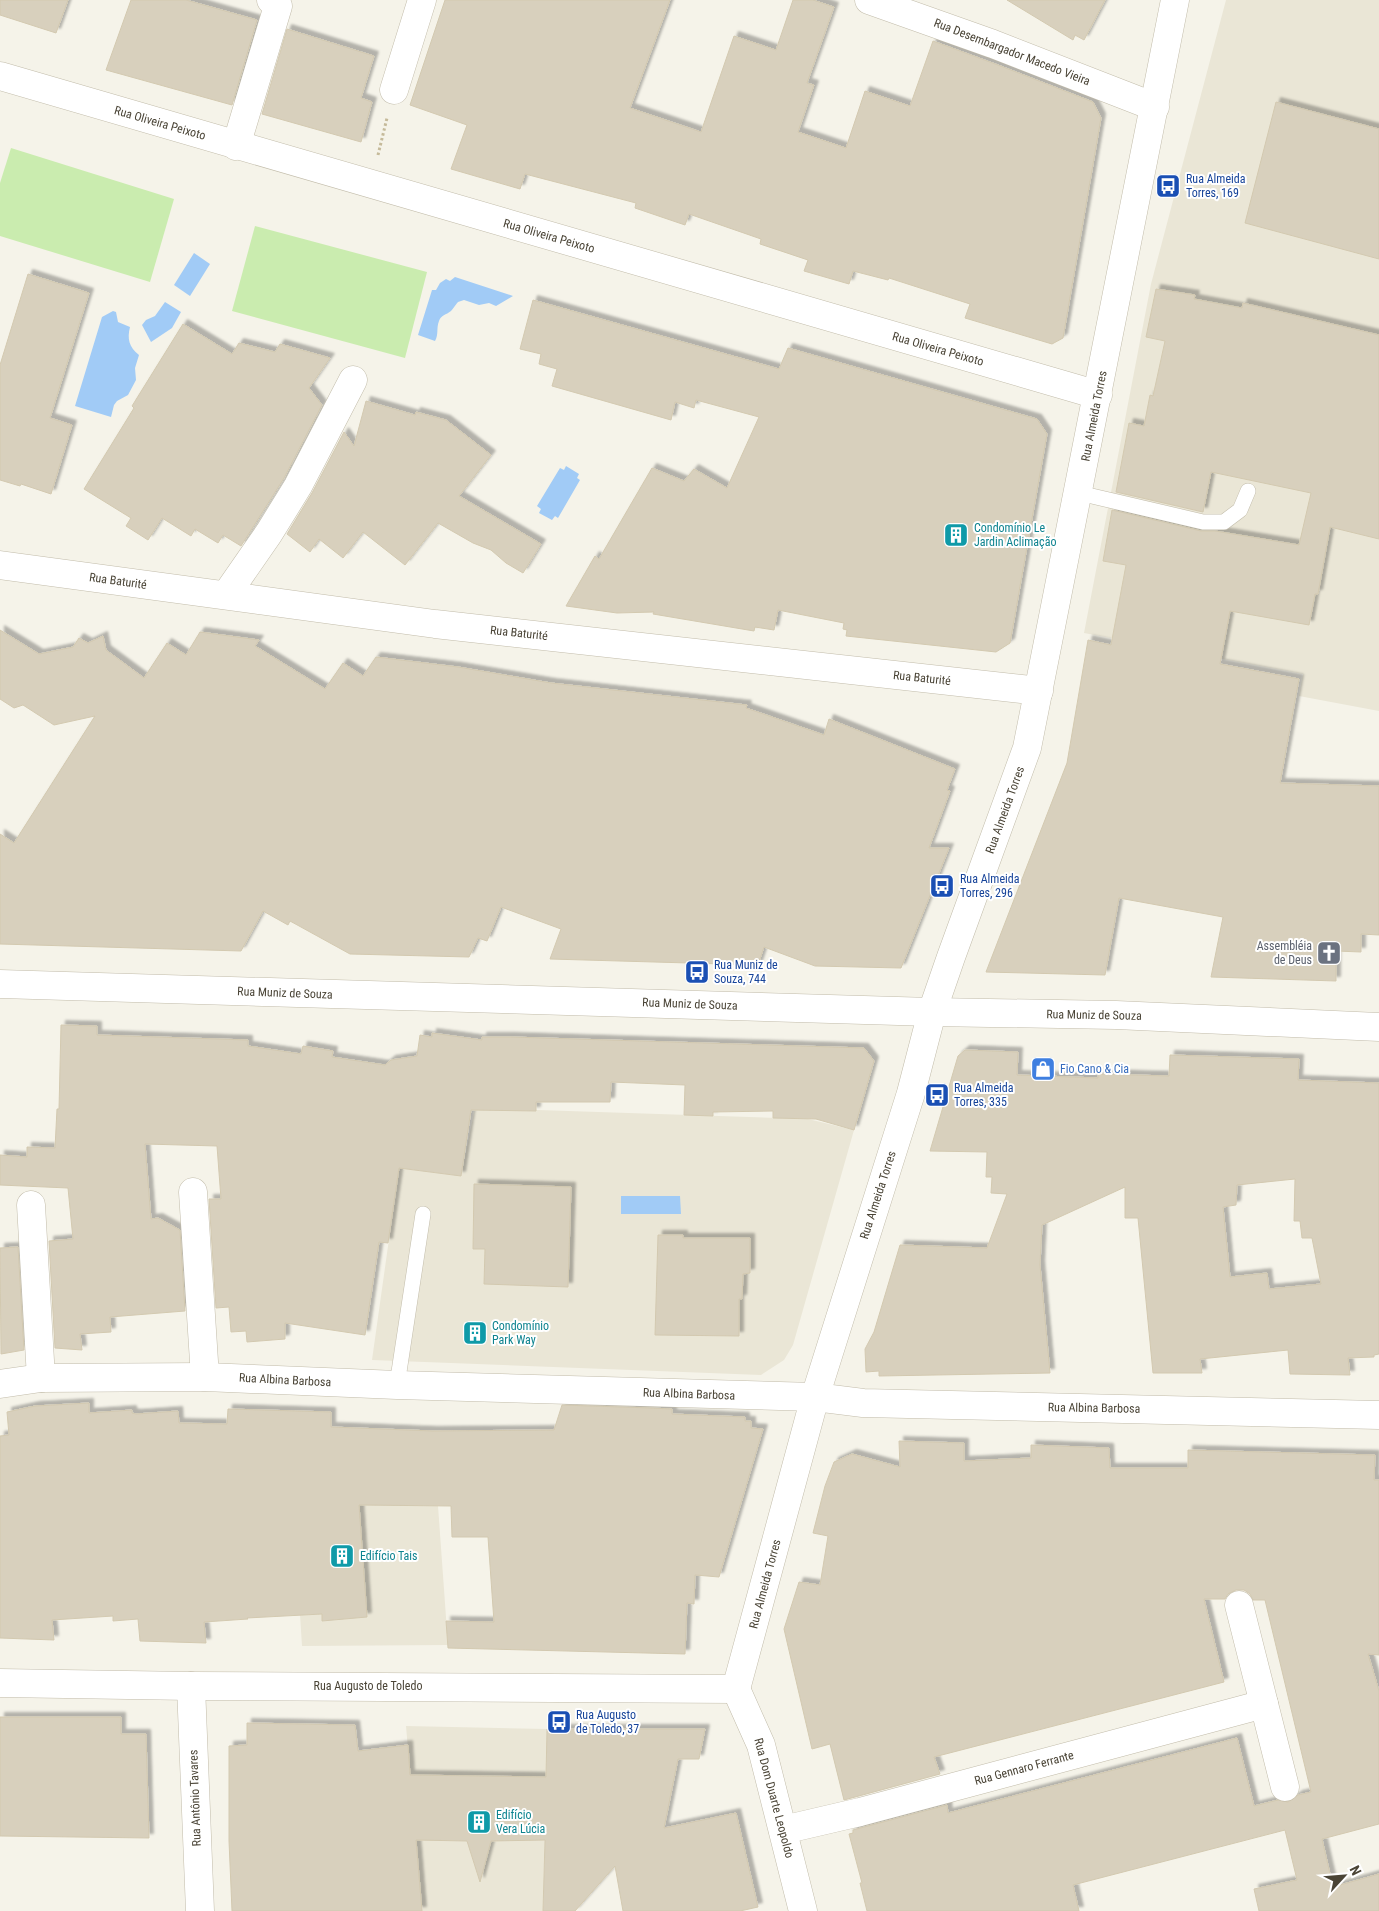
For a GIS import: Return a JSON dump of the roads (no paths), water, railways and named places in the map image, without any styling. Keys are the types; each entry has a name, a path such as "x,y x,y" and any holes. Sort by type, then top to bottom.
{"street":[{"path":"236,146 278,6 276,2 270,0"},
{"path":"394,90 422,0"},
{"name":"Rua Desembargador Macedo Vieira","path":"869,0 993,44 1155,107"},
{"name":"Rua Almeida Torres","path":"736,1688 815,1397 911,1093 932,1012 1027,748 1040,691 1175,0"},
{"name":"Rua Oliveira Peixoto","path":"0,76 1098,395"},
{"path":"226,595 269,533 298,486 353,380"},
{"name":"Rua Baturité","path":"0,565 435,624 1040,691"},
{"name":"Rua Muniz de Souza","path":"0,984 932,1012 1116,1014 1379,1027"},
{"path":"193,1192 205,1377"},
{"path":"31,1205 41,1378"},
{"name":"Rua Albina Barbosa","path":"0,1384 41,1378 205,1377 397,1386 815,1397 863,1403 1379,1415"},
{"path":"1239,1605 1285,1787"},
{"name":"Rua Augusto de Toledo","path":"0,1682 191,1686 736,1688"},
{"name":"Rua Antônio Tavares","path":"191,1686 200,1911"},
{"name":"Rua Dom Duarte Leopoldo","path":"736,1688 761,1745 803,1911"},
{"name":"Rua Gennaro Ferrante","path":"783,1830 860,1812 1264,1704"}],"lane":[{"path":"1079,493 1203,522 1224,522 1240,510 1248,490"},
{"path":"397,1386 423,1214"}],"water":[{"path":"194,253 210,264 190,296 174,285"},
{"path":"455,277 513,296 496,306 489,303 479,305 464,300 458,302 451,311 440,319 435,341 418,335 432,290 436,290 440,283 446,279 450,281"},
{"path":"165,302 181,312 172,328 151,342 142,325 146,320 155,316"},
{"path":"113,311 116,312 118,322 130,327 130,342 133,349 139,355 135,368 136,380 128,395 117,401 114,405 111,417 75,406 102,317"},
{"path":"566,466 579,474 577,478 580,480 558,518 555,516 552,520 539,513 541,509 537,506 560,468 564,470"},
{"path":"621,1196 680,1196 681,1214 621,1214"}],"place":[{"name":"Rua Almeida Torres, 169","path":"1168,186"},
{"name":"Condomínio Le Jardin Aclimação","path":"956,535"},
{"name":"Rua Almeida Torres, 296","path":"942,886"},
{"name":"Assembléia de Deus","path":"1329,953"},
{"name":"Rua Muniz de Souza, 744","path":"697,972"},
{"name":"Fio Cano & Cia","path":"1043,1069"},
{"name":"Rua Almeida Torres, 335","path":"937,1095"},
{"name":"Condomínio Park Way","path":"475,1333"},
{"name":"Edifício Tais","path":"342,1556"},
{"name":"Rua Augusto de Toledo, 37","path":"559,1722"},
{"name":"Edifício Vera Lúcia","path":"479,1822"}]}
